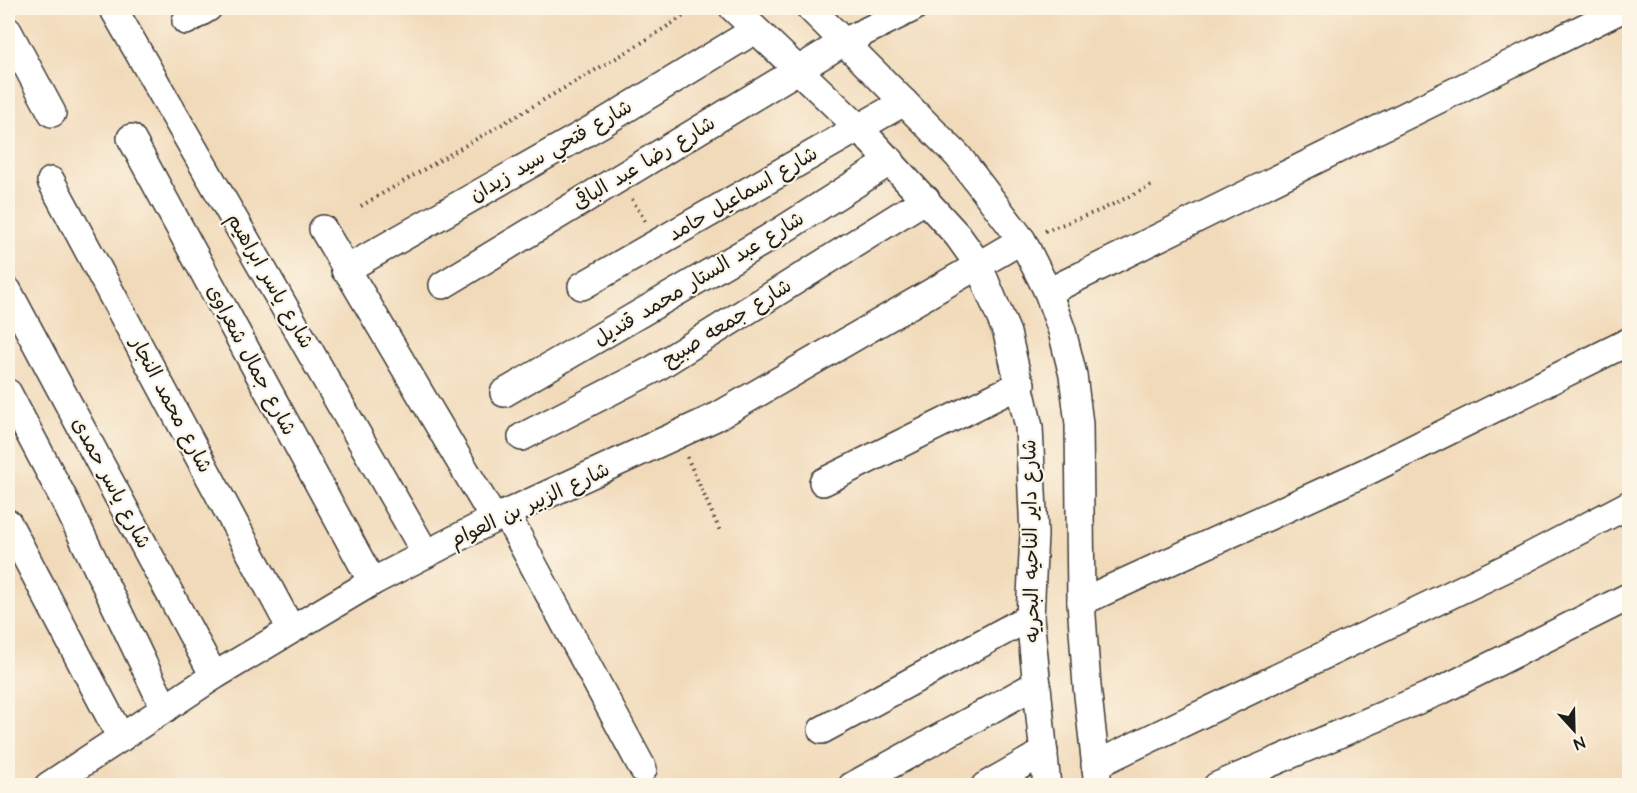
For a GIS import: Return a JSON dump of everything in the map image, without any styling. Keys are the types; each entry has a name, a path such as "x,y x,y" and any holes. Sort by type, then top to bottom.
{"street":[{"name":"شارع ياسر ابراهيم","path":"113,8 426,554"},
{"name":"شارع داير الناحيه البحريه","path":"733,8 859,128 926,199 978,264 1007,333 1021,384 1029,427 1034,534 1030,617 1047,786"},
{"path":"810,8 958,156 1022,240 1048,292 1062,331 1070,364 1079,424 1081,602 1096,775 1521,561 1629,504"},
{"name":"شارع رضا عبد الباقى","path":"443,285 798,69 844,42 913,8"},
{"path":"1048,292 1624,8"},
{"name":"شارع فتحي سيد زيدان","path":"345,270 582,135 755,30"},
{"path":"8,31 52,113"},
{"name":"شارع اسماعيل حامد","path":"582,286 904,102"},
{"name":"شارع جمال شعراوى","path":"131,138 372,582"},
{"name":"شارع عبد الستار محمد قنديل","path":"504,393 781,231 891,161"},
{"name":"شارع محمد النجار","path":"51,181 291,629"},
{"name":"شارع جمعه صبيح","path":"522,437 654,369 926,199"},
{"path":"323,229 345,270 500,517 643,769"},
{"name":"شارع الزبير بن العوام","path":"48,786 214,676 372,582 500,517 678,436 777,383 1022,240"},
{"name":"شارع ياسر حمدى","path":"8,291 214,676"},
{"path":"1081,602 1366,472 1629,341"},
{"path":"823,482 1021,384"},
{"path":"8,393 67,505 165,709"},
{"path":"8,523 121,738"},
{"path":"1217,786 1443,690 1629,596"},
{"path":"822,730 1030,617"},
{"path":"852,786 1037,684"},
{"path":"985,786 1044,752"}],"path":[{"path":"361,206 635,47 696,8"},
{"path":"620,177 657,243"},
{"path":"1022,240 1101,210 1155,184"},
{"path":"678,436 722,533"}]}
